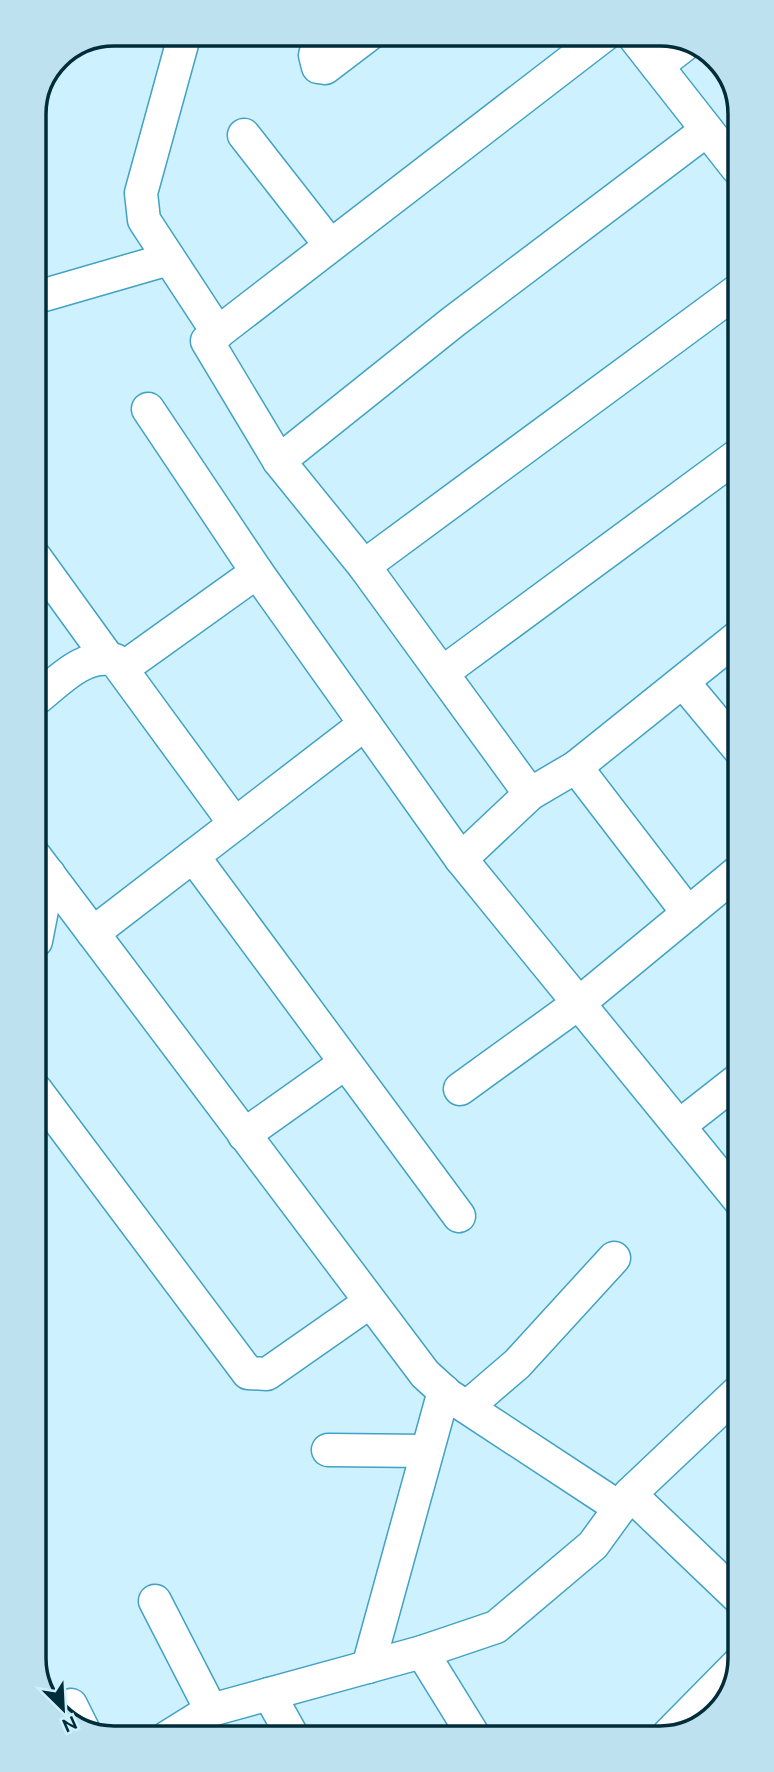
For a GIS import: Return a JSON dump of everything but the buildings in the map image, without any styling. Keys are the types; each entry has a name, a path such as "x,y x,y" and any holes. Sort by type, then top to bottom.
{"street":[{"path":"181,46 141,193 144,220 218,332"},
{"path":"318,46 316,64 322,68 333,65 355,46"},
{"path":"530,794 364,566 279,461 207,341 590,46"},
{"path":"641,46 728,157"},
{"path":"657,66 680,48"},
{"path":"279,461 453,322 707,130"},
{"path":"244,135 330,244"},
{"path":"46,295 169,259"},
{"path":"364,566 728,298"},
{"path":"148,409 257,572 461,859 728,1186"},
{"path":"442,673 728,462"},
{"path":"46,692 89,660 115,663 257,572"},
{"path":"46,574 235,824"},
{"path":"461,859 530,794 576,767 728,646"},
{"path":"683,682 728,736"},
{"path":"93,933 365,724"},
{"path":"576,767 688,913"},
{"path":"192,856 459,1216"},
{"path":"46,870 407,1352 455,1399 625,1501 728,1589"},
{"path":"460,1089 579,1003 728,881"},
{"path":"244,1135 344,1064"},
{"path":"679,1126 728,1088"},
{"path":"46,1103 248,1373 267,1374 370,1302"},
{"path":"368,1667 427,1451 455,1399 517,1364 614,1258"},
{"path":"185,1726 211,1710 422,1652 496,1627 593,1545 625,1501 728,1407"},
{"path":"328,1450 427,1451"},
{"path":"155,1601 211,1710"},
{"path":"422,1652 464,1726"},
{"path":"679,1724 726,1676"},
{"path":"270,1694 287,1726"}]}
